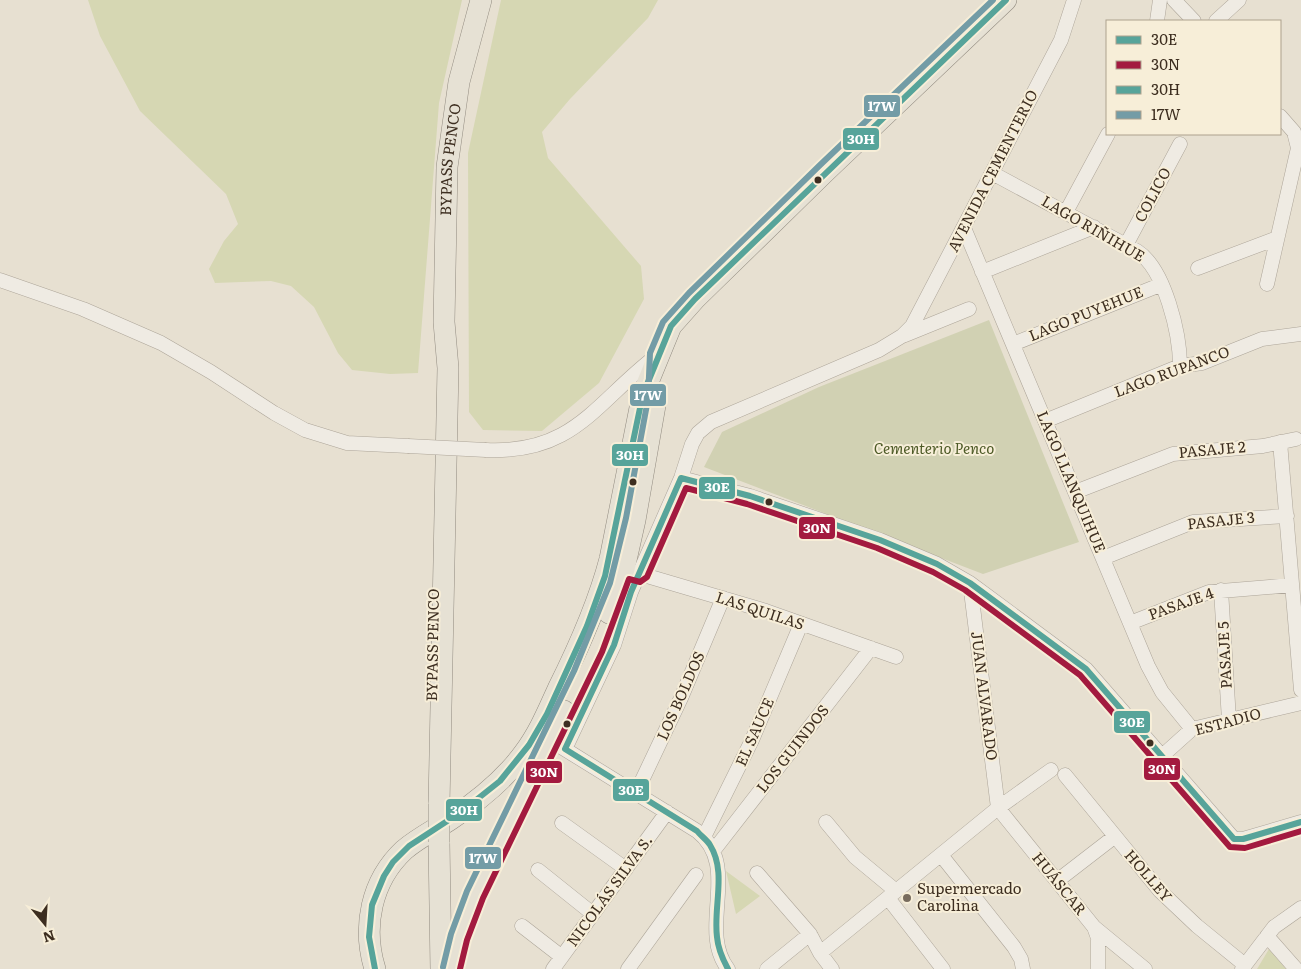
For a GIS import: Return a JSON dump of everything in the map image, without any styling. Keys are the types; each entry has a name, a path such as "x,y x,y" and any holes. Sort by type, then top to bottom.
{"main road":[{"name":"BYPASS PENCO","path":"431,969 439,359 444,322 446,193 449,146 459,82 481,0"},
{"path":"375,969 369,944 369,919 376,894 386,873 405,850 480,798 514,765 541,726 581,643 603,586 610,559 640,408 671,326 689,306 1006,0"},
{"path":"451,969 462,930 475,895 558,744 604,624 631,571 657,400 659,355"},
{"name":"BYPASS PENCO","path":"434,844 441,969"}],"street":[{"name":"AVENIDA CEMENTERIO","path":"902,336 916,320 1061,40 1074,0"},
{"path":"1156,20 1160,0"},
{"path":"1174,0 1193,20"},
{"path":"1217,20 1239,0"},
{"path":"1266,284 1298,148 1287,132 1281,118"},
{"path":"1066,212 1107,135"},
{"name":"COLICO","path":"1126,245 1180,144"},
{"name":"LAGO RIÑIHUE","path":"992,173 1094,227 1149,260 1176,328 1180,366"},
{"path":"982,272 1094,227"},
{"name":"LAGO LLANQUIHUE","path":"964,228 1157,684 1192,729"},
{"path":"1198,268 1277,238"},
{"path":"0,280 83,309 152,339 305,430 353,444 486,450 514,450 536,446 570,431 659,355"},
{"name":"LAGO PUYEHUE","path":"1013,344 1160,284"},
{"name":"AVENIDA CEMENTERIO","path":"631,571 681,478 695,438 706,425 879,350 902,336 969,309"},
{"name":"LAGO RUPANCO","path":"1045,421 1180,366 1196,364 1271,337 1301,334"},
{"name":"PASAJE 2","path":"1075,492 1173,454 1296,440"},
{"path":"1280,442 1301,690"},
{"path":"681,478 750,496 880,540 936,564 970,583 1086,668 1232,837 1237,840 1301,822"},
{"name":"PASAJE 3","path":"1103,558 1193,522 1287,516"},
{"name":"LAS QUILAS","path":"631,571 723,598 896,657"},
{"name":"JUAN ALVARADO","path":"970,583 998,808"},
{"name":"PASAJE 4","path":"1130,623 1198,595 1221,590 1292,585"},
{"name":"PASAJE 5","path":"1221,590 1229,720"},
{"name":"LOS BOLDOS","path":"636,793 681,698 723,598"},
{"name":"EL SAUCE","path":"704,837 752,740 801,624"},
{"name":"LOS GUINDOS","path":"714,850 871,648"},
{"name":"ESTADIO","path":"1162,756 1192,729 1301,703"},
{"path":"558,744 704,837 714,850 718,874 717,944 720,958 728,969"},
{"path":"820,953 998,808 1051,770"},
{"name":"HOLLEY","path":"1065,775 1114,837 1171,903 1243,967"},
{"name":"HUÁSCAR","path":"998,808 1094,928 1098,938 1098,969"},
{"name":"NICOLÁS SILVA S.","path":"553,969 667,812"},
{"path":"826,822 855,857 892,894 943,969"},
{"path":"562,823 626,869"},
{"path":"1057,881 1114,837"},
{"path":"941,855 1014,948 1021,959 1023,969"},
{"path":"538,870 593,914"},
{"path":"757,873 810,934 820,953 832,969"},
{"path":"628,969 696,875"},
{"path":"1243,967 1284,918 1301,908"},
{"path":"522,926 562,957"},
{"path":"1094,928 1145,969"},
{"path":"767,969 810,934"},
{"path":"1267,936 1296,969"}],"green space":[{"path":"88,0 462,0 439,103 418,373 390,374 352,370 338,353 314,307 291,286 271,281 215,283 209,269 224,241 238,224 226,194 140,111 100,36"},
{"path":"501,0 658,0 648,18 570,99 542,132 548,158 641,266 644,299 599,383 542,431 483,430 469,412 468,153"},
{"name":"Cementerio Penco","path":"989,320 1079,542 983,574 704,467 722,432 819,387"},
{"path":"726,871 760,896 736,914"},
{"path":"1269,949 1286,969 1257,969"}],"transit line":[{"name":"17W","path":"443,967 451,934 467,891 574,671 610,583 626,518 648,399 650,353 663,322 689,293 819,166 993,0"},
{"name":"30H","path":"375,969 369,937 372,905 384,876 393,862 409,846 461,812 500,781 529,745 547,714 587,626 605,576 640,408 646,387 671,326 695,299 1006,0"},
{"name":"30E","path":"728,969 718,941 716,926 718,867 709,843 697,831 565,749 614,645 631,592 681,478 750,496 880,540 937,564 970,583 1086,669 1234,839 1243,839 1301,822"},
{"name":"30N","path":"460,969 467,940 483,898 602,652 629,579 640,582 647,577 686,488 747,504 877,548 933,572 965,590 1080,675 1230,847 1245,848 1301,831"}],"place":[{"name":"Supermercado Carolina","path":"907,898"}]}
